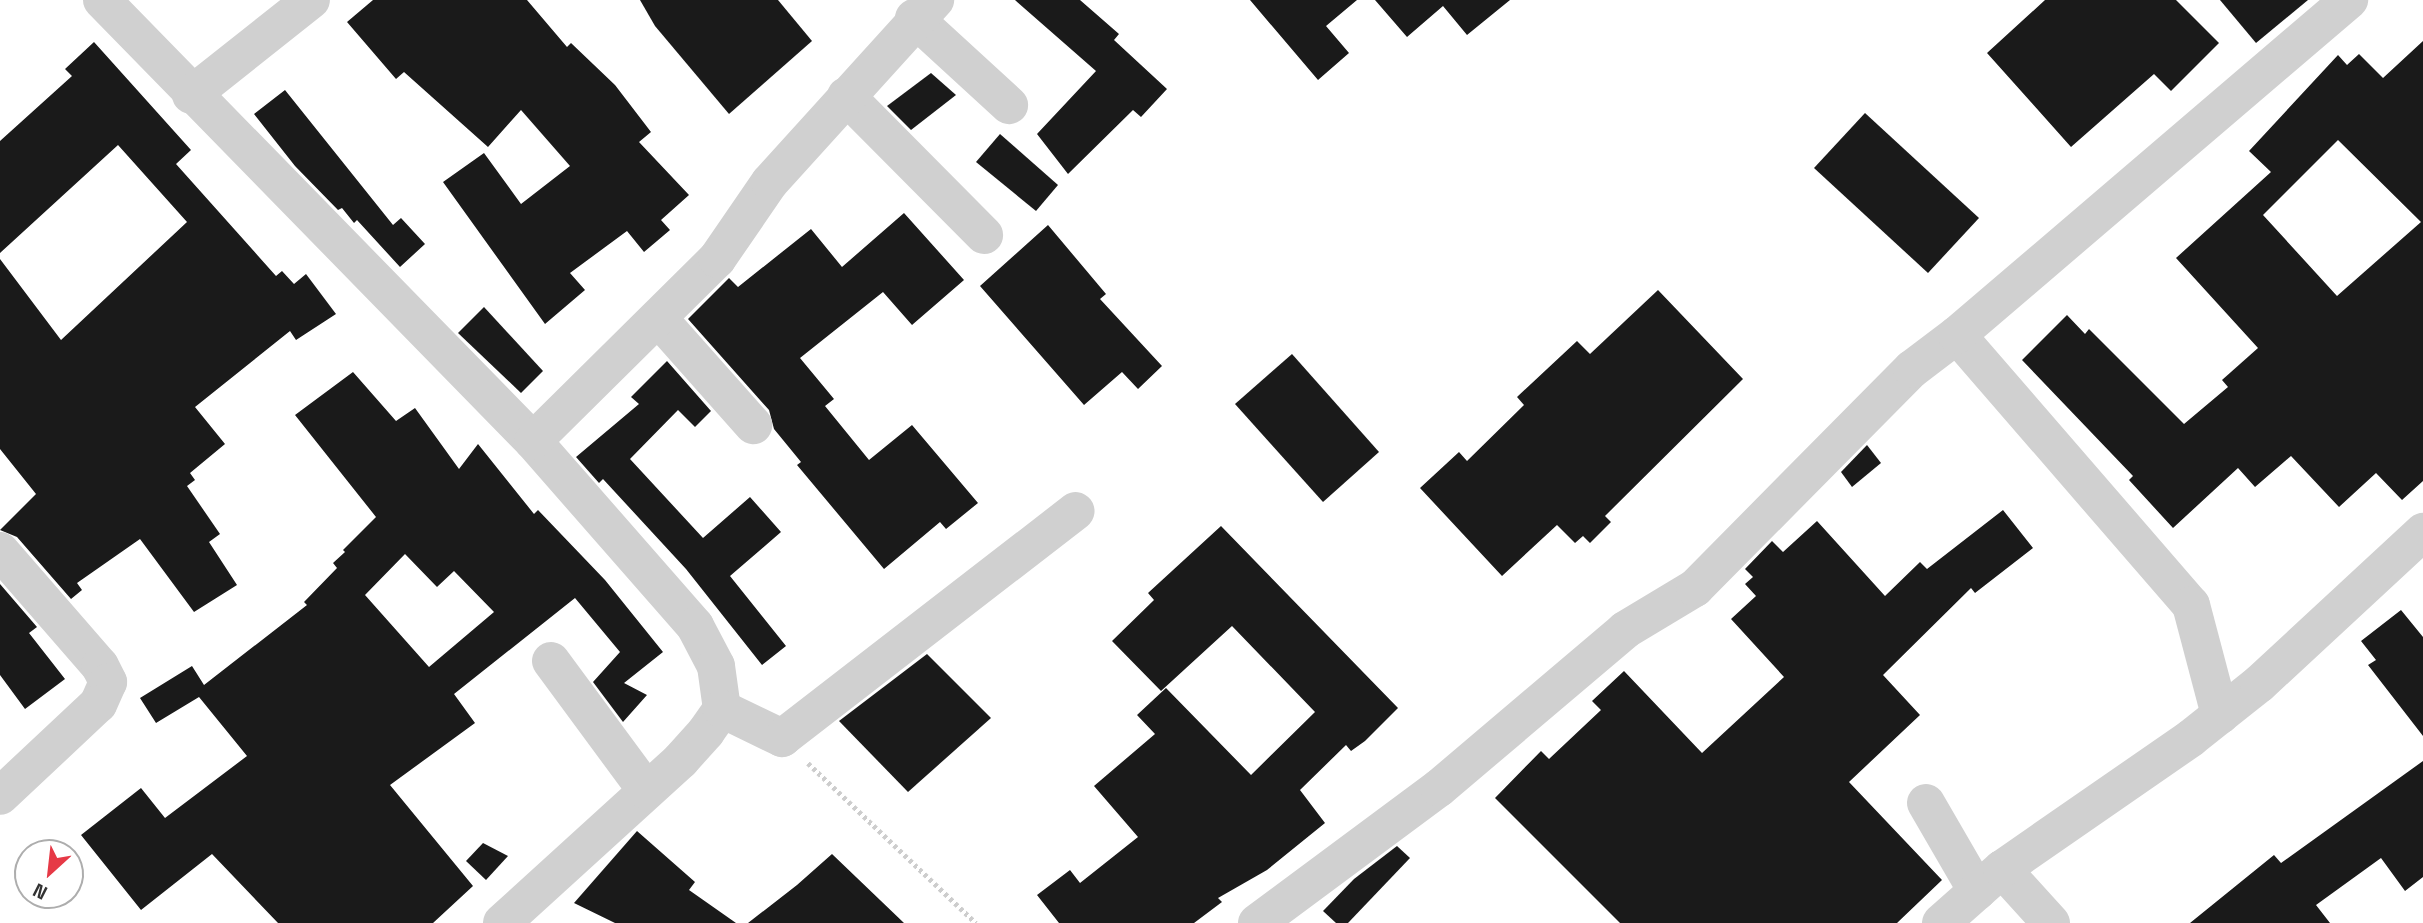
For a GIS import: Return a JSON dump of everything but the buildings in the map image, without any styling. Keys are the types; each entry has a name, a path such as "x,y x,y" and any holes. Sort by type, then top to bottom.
{"street":[{"path":"102,0 191,95 533,441 695,626 716,666 722,709 681,760 502,923"},
{"path":"191,95 311,0"},
{"path":"1257,923 1439,788 1625,630 1695,588 1835,449 1868,409 1912,369 1958,335 2349,0"},
{"path":"533,441 717,260 770,182 924,9 1009,106"},
{"path":"846,96 984,235"},
{"path":"659,319 752,425"},
{"path":"1958,335 2191,606 2220,715"},
{"path":"722,709 782,738 1076,511"},
{"path":"1941,923 1989,880 2220,715 2423,532"},
{"path":"0,551 100,666 108,682 98,704 0,796"},
{"path":"551,661 646,790"},
{"path":"1926,803 1989,880 2051,923"}],"path":[{"path":"782,738 976,923"}]}
